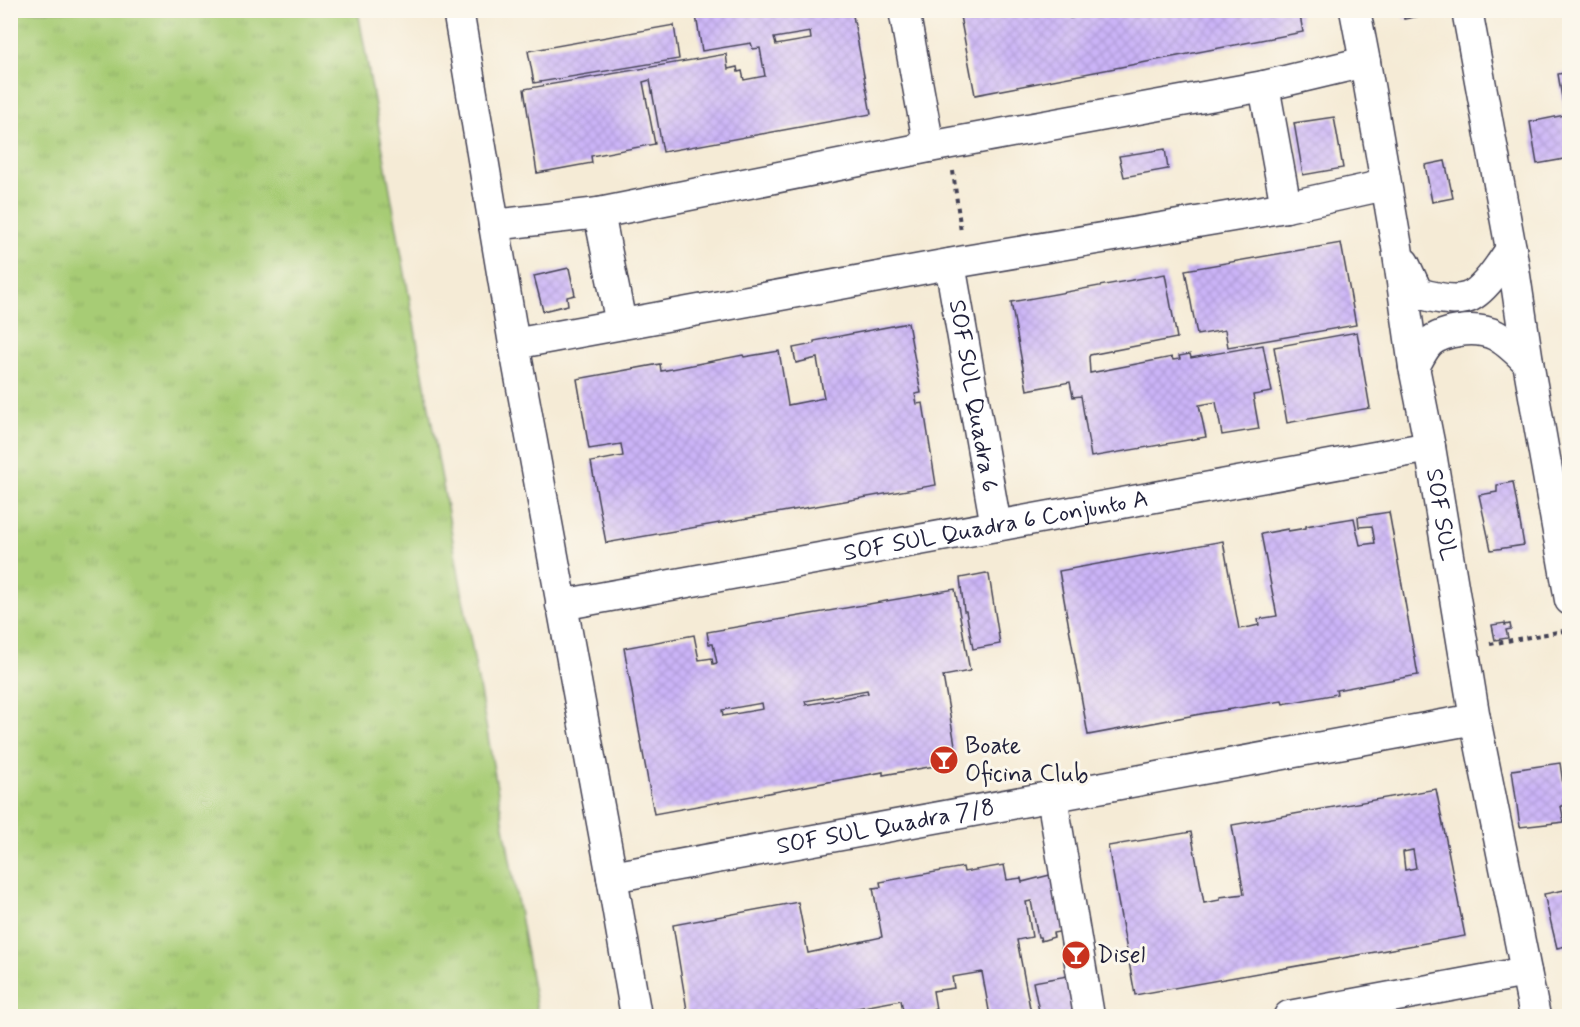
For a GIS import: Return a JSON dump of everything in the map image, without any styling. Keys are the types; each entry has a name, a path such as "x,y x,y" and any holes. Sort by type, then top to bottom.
{"street":[{"path":"458,10 514,344 636,1017"},
{"path":"904,10 939,145"},
{"name":"SOF SUL","path":"1355,10 1397,247 1414,367 1430,447 1475,719 1535,1017"},
{"path":"1467,10 1511,249 1569,600"},
{"path":"494,225 599,213 939,145 1264,86 1365,62"},
{"path":"1264,86 1287,207"},
{"path":"514,344 957,263 1287,207 1385,185"},
{"path":"599,213 621,324"},
{"path":"1397,247 1418,293 1438,298 1467,298 1488,281 1511,249"},
{"name":"SOF SUL Quadra 6","path":"957,263 996,526"},
{"path":"1414,367 1428,343 1449,333 1474,329 1491,332 1498,336 1528,362"},
{"name":"SOF SUL Quadra 6 Conjunto A","path":"561,605 1430,447"},
{"name":"SOF SUL Quadra 7/8","path":"612,877 1475,719"},
{"path":"1052,797 1089,1017"},
{"path":"1288,1017 1526,972"}],"path":[{"path":"939,145 957,263"},
{"path":"1464,649 1569,630"}],"green space":[{"path":"10,11 358,11 538,1016 11,1016"}],"building":[{"path":"695,10 852,10 871,114 663,152 650,80 643,82 655,144 591,156 592,163 537,173 524,89 726,54 728,69 737,67 738,72 742,71 744,80 765,76 760,48 753,49 751,43 702,51","holes":["810,32 811,39 776,45 774,38"]},
{"path":"991,10 1082,10 1069,14 1070,18 1089,14 1088,10 1299,10 1303,32 975,95 960,16"},
{"path":"1403,10 1440,10 1440,12 1404,19"},
{"path":"674,25 679,59 534,83 528,51"},
{"path":"1570,72 1570,158 1537,164 1530,122 1565,115 1558,74"},
{"path":"1334,117 1343,168 1303,175 1294,123"},
{"path":"1165,149 1168,169 1124,177 1119,156"},
{"path":"1445,161 1453,198 1432,202 1425,165"},
{"path":"1341,243 1356,325 1228,347 1225,330 1197,335 1185,270"},
{"path":"569,268 575,295 567,297 568,305 543,311 534,276"},
{"path":"1165,274 1177,338 1090,355 1090,373 1172,357 1173,360 1180,359 1179,356 1190,354 1191,358 1263,345 1272,392 1253,395 1259,429 1222,435 1216,402 1199,405 1206,437 1091,457 1081,396 1073,397 1070,382 1027,390 1011,302"},
{"path":"908,323 921,393 915,394 917,404 923,403 936,485 606,543 591,462 623,456 621,444 589,449 577,379 660,364 661,371 743,355 744,357 779,351 788,405 824,398 817,358 796,363 793,348 814,344 814,341"},
{"path":"1357,332 1370,408 1287,423 1274,347"},
{"path":"1513,482 1524,545 1491,550 1479,495 1497,492 1497,485"},
{"path":"1389,512 1418,675 1336,690 1337,694 1283,704 1282,701 1206,713 1088,735 1059,571 1223,541 1239,629 1259,625 1258,619 1277,616 1261,534 1354,518 1360,545 1375,543 1372,526 1359,527 1358,517"},
{"path":"986,573 989,575 1000,644 973,649 966,611 964,611 960,578"},
{"path":"955,589 970,671 943,676 958,762 883,775 883,772 654,814 624,648 694,635 699,660 712,658 713,664 717,663 713,644 709,644 707,632","holes":["867,690 868,693 865,694 806,705 805,701","762,703 763,709 723,716 722,710"]},
{"path":"1505,623 1505,625 1510,624 1511,629 1506,630 1508,638 1495,640 1492,625"},
{"path":"1560,763 1565,798 1563,799 1564,806 1561,806 1564,822 1520,827 1512,770"},
{"path":"1436,789 1465,936 1135,995 1108,846 1191,832 1204,903 1220,900 1220,897 1244,894 1232,825","holes":["1413,850 1416,868 1405,870 1403,852"]},
{"path":"1004,865 1007,880 1021,878 1022,882 1054,874 1064,931 1053,933 1054,937 1041,941 1038,937 1031,901 1026,902 1032,937 1017,940 1031,1013 990,1016 982,972 952,977 954,988 933,991 936,1009 904,1016 901,1000 819,1015 819,1012 792,1016 688,1016 673,925 798,902 808,953 882,937 873,888 881,887 880,882 963,867 964,872"},
{"path":"1570,889 1570,945 1557,948 1544,894"},
{"path":"1067,976 1075,1016 1040,1016 1033,982"}],"place":[{"name":"Boate Oficina Club","path":"944,760"},
{"name":"Disel","path":"1076,955"}]}
